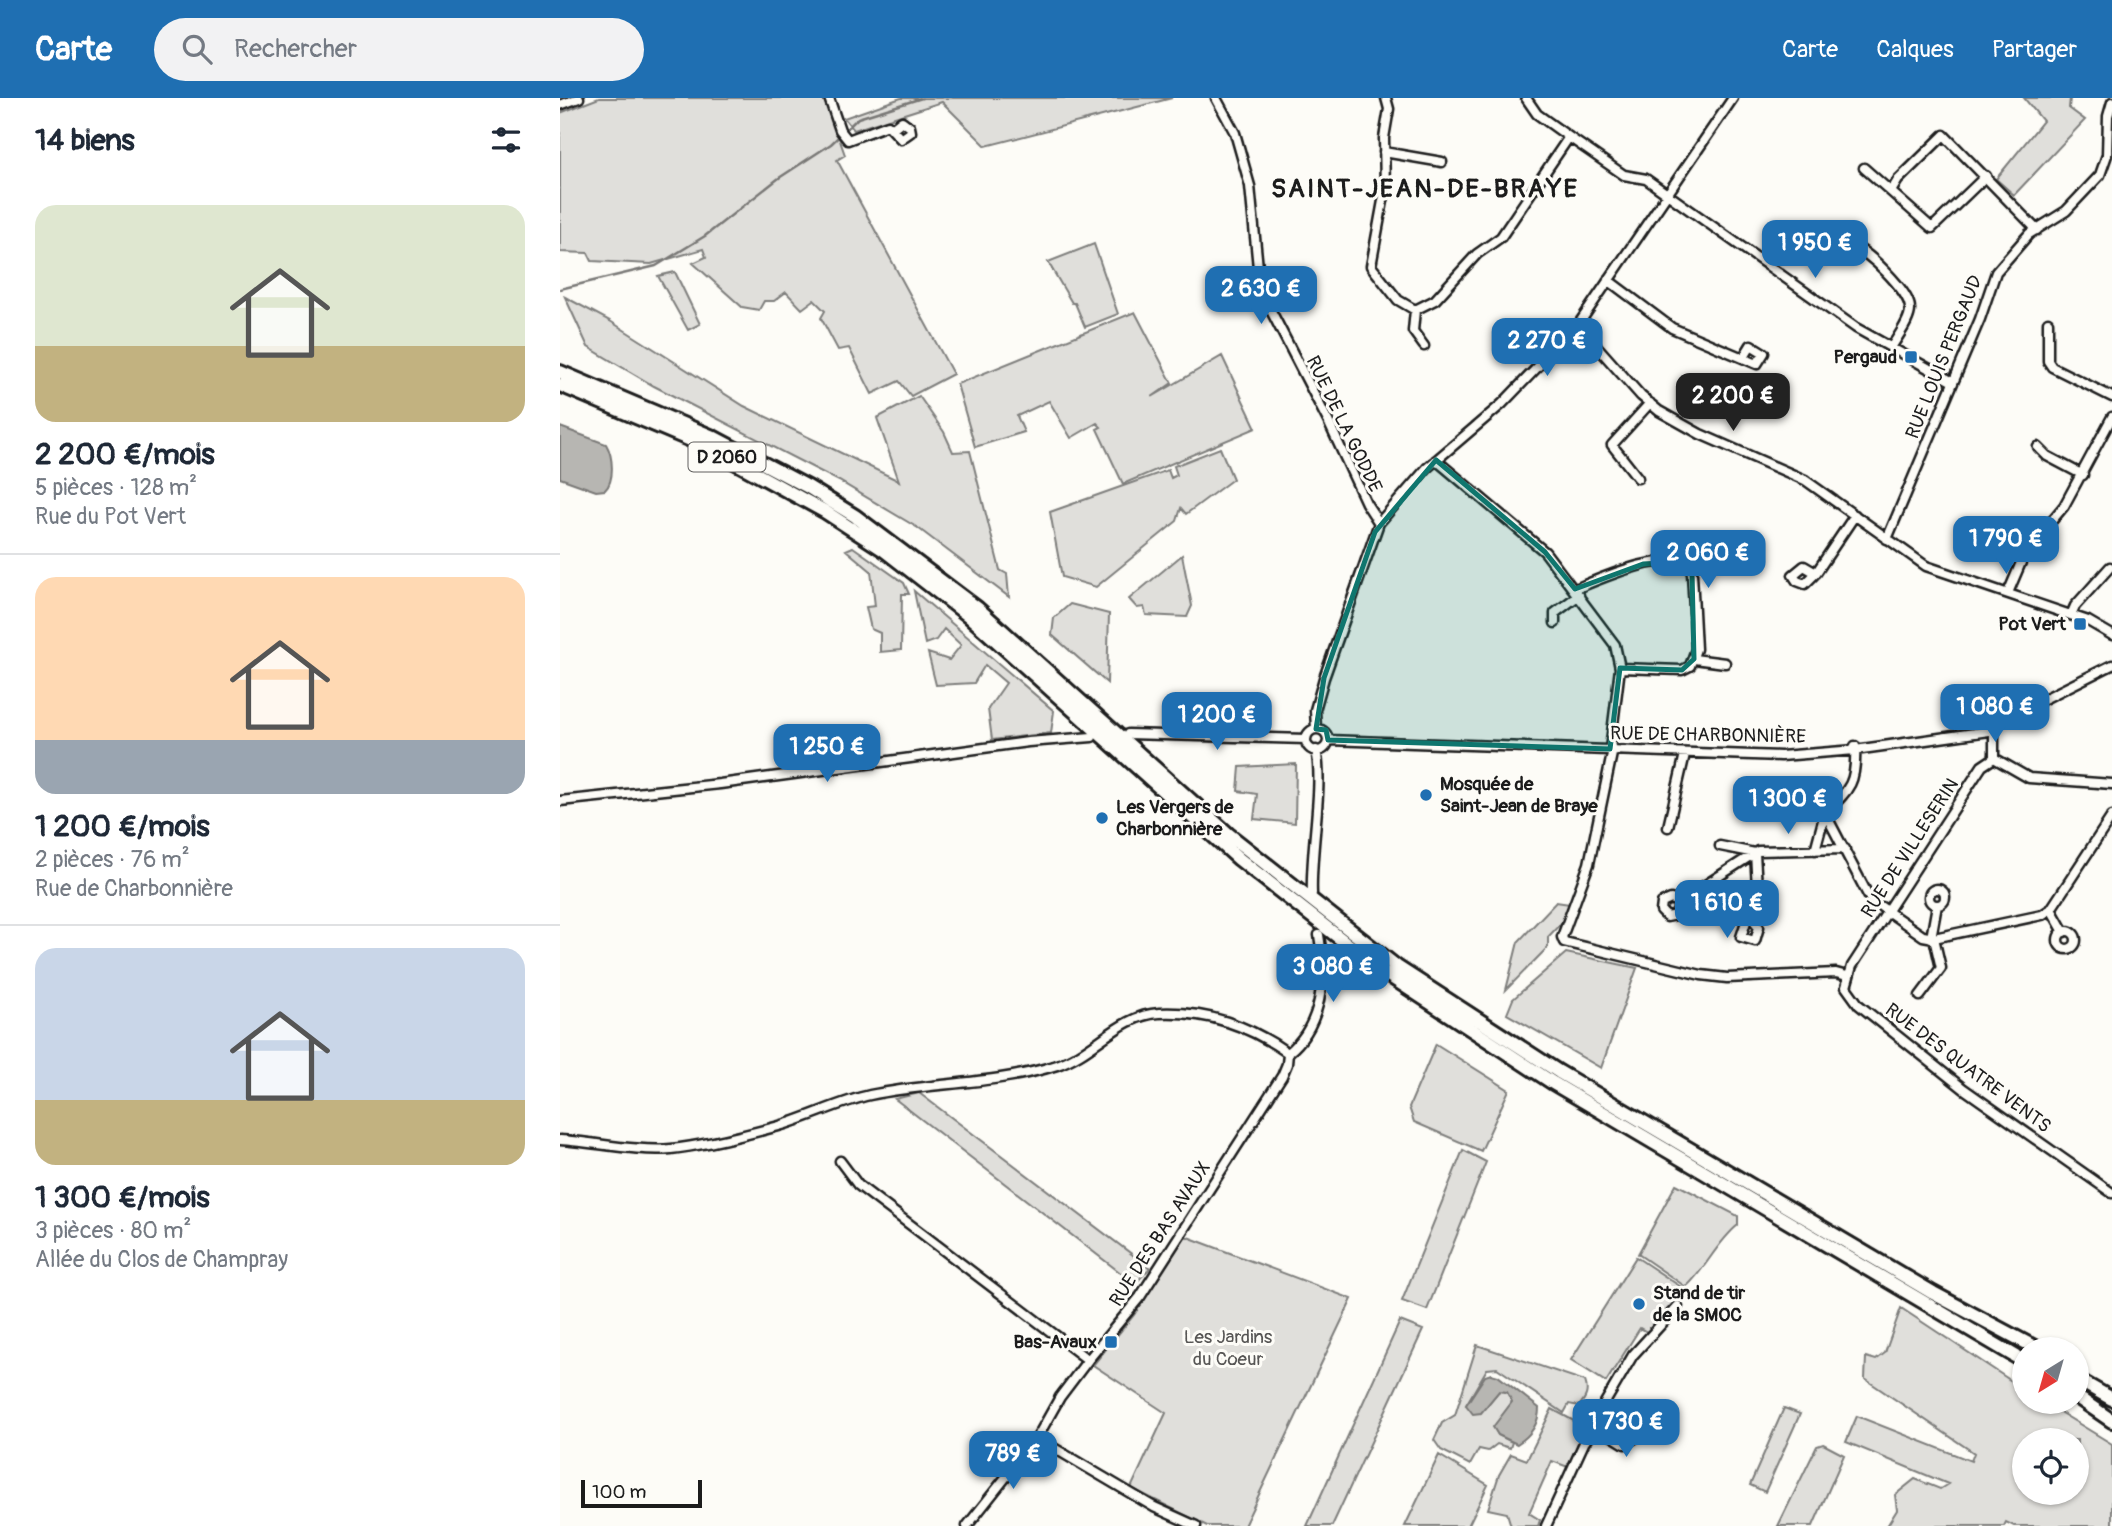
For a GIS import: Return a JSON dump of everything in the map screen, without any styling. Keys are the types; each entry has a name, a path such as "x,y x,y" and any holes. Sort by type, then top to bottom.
{"highway":[{"name":"D 2060","path":"560,372 713,437 855,516 977,608 1228,834 1397,967 1559,1072 1933,1293 2012,1349"},
{"name":"D 2060","path":"560,385 707,447 824,511 884,550 969,616 1239,859 1379,969 1553,1083 2012,1351"},
{"path":"1933,1293 2016,1337"},
{"path":"2090,1377 2112,1390"},
{"path":"2090,1386 2112,1399"},
{"path":"2090,1402 2112,1413"},
{"path":"2090,1405 2112,1421"}],"street":[{"path":"560,105 579,98"},
{"path":"829,98 842,134 853,138 888,125 893,128"},
{"name":"RUE DE LA GODDE","path":"1216,98 1235,133 1250,186 1259,278 1267,303 1328,421 1366,503 1379,523"},
{"path":"1387,98 1389,109 1384,152 1385,190 1371,266 1398,300 1415,310"},
{"path":"1525,98 1536,114 1569,137 1624,174 1646,179 1856,328 1953,382"},
{"path":"1317,729 1315,710 1324,678 1379,523 1409,485 1502,404 1578,325 1733,98"},
{"name":"RUE LOUIS PERGAUD","path":"1887,540 1980,319 1996,272 2037,230 2066,211 2100,175 2105,167 2112,102"},
{"path":"1892,190 1898,180 1941,135 1986,176 2037,230"},
{"path":"1415,310 1435,300 1477,254 1501,237 1569,137"},
{"path":"1384,152 1442,162"},
{"path":"1864,168 1885,188 1892,190 1931,228 1986,176"},
{"path":"1851,245 1860,248 1908,300 1910,313 1891,348"},
{"path":"1608,280 1672,328 1743,358"},
{"path":"1415,310 1413,331 1424,346"},
{"path":"2048,322 2048,361 2052,367 2112,397"},
{"path":"1578,325 1650,403 1700,435 1805,480 1926,566 2071,615 2112,635"},
{"path":"1639,478 1612,445 1650,403"},
{"path":"2008,593 2025,554 2057,516 2083,475 2112,417"},
{"path":"2038,447 2047,456 2083,475"},
{"path":"1436,460 1545,552 1618,650 1620,668 1611,749 1588,864 1562,937 1564,942 1701,975 1727,978 1826,972 1847,976"},
{"path":"1816,573 1855,515"},
{"path":"1689,567 1705,548"},
{"path":"1555,624 1555,613 1577,592 1643,564 1676,561 1689,567 1692,573 1695,659"},
{"path":"2071,615 2075,606 2110,567"},
{"path":"1620,668 1682,670 1695,659 1725,663"},
{"name":"RUE DE CHARBONNIÈRE","path":"1328,740 1781,756 1989,731 2000,721 2112,665"},
{"path":"1994,728 1994,758 2033,779 2112,784"},
{"path":"1317,729 1326,733 1328,740 1323,749 1316,750 1310,748 1306,739 1310,731 1317,729"},
{"path":"1128,734 1306,739"},
{"path":"560,801 720,785 1028,742 1092,737"},
{"path":"1815,850 1825,813 1851,788 1855,748"},
{"path":"1312,892 1311,862 1318,771 1316,750"},
{"path":"1668,827 1685,754"},
{"name":"RUE DE VILLESERIN","path":"1846,987 1847,976 1982,765 1994,758"},
{"path":"1825,813 1870,899 1923,936 1933,938 2042,915 2051,909 2112,816"},
{"path":"1720,846 1755,853 1845,849"},
{"path":"1679,902 1755,853"},
{"path":"1750,916 1757,888 1755,853"},
{"path":"1920,996 1941,968 1933,938 1937,905"},
{"path":"2051,909 2064,932"},
{"name":"RUE DES BAS AVAUX","path":"967,1526 1037,1438 1060,1397 1140,1297 1282,1076 1288,1053 1300,1043 1311,1026 1321,993 1324,962 1319,935"},
{"name":"RUE DES QUATRE VENTS","path":"1846,987 1859,1005 1964,1089 2112,1193"},
{"path":"560,1140 670,1149 779,1126 867,1096 918,1087 984,1082 1057,1065 1088,1051 1125,1024 1146,1015 1206,1015 1231,1021 1288,1053"},
{"path":"840,1161 858,1185 1088,1360"},
{"path":"1546,1526 1584,1443 1596,1426 1596,1418 1622,1370 1678,1306"},
{"path":"1596,1426 1625,1444 1644,1431 1668,1432"},
{"path":"1037,1438 1154,1507 1196,1526"}],"highlighted area":[{"path":"1436,460 1545,552 1575,589 1643,564 1684,562 1692,573 1694,659 1682,670 1620,668 1610,749 1328,740 1326,730 1316,729 1324,678 1375,532"}],"green space":[{"path":"599,98 825,98 845,155 837,160 953,374 911,396 899,381 872,394 849,348 838,350 821,318 825,311 814,300 802,309 786,292 774,301 764,301 759,310 742,307 693,263 706,257 703,249 651,264 592,261 588,253 560,252 560,113"},
{"path":"901,98 1172,98 986,146 942,102 854,130 844,118"},
{"path":"2024,98 2070,98 2069,108 2085,120 2014,195 1996,179 2043,121"},
{"path":"1094,244 1118,314 1085,327 1075,303 1072,303 1048,262"},
{"path":"675,272 700,324 688,330 658,276"},
{"path":"565,297 610,321 744,406 899,481 877,418 919,396 944,432 953,452 970,451 1000,570 1007,574 1009,597 918,528 839,481 654,386 588,347"},
{"path":"1135,312 1172,383 1152,397 1222,356 1256,428 1123,484 1097,429 1101,427 1097,423 1071,438 1049,401 1017,416 1024,432 975,447 957,384"},
{"path":"1220,448 1233,479 1186,514 1181,508 1177,521 1096,587 1062,577 1050,512 1168,470 1171,478 1177,475 1174,466"},
{"path":"853,547 904,583 909,594 902,594 901,650 880,652 880,633 871,629 866,607 875,606 871,571 846,550"},
{"path":"1182,555 1192,606 1187,617 1146,615 1144,607 1137,608 1129,599"},
{"path":"914,591 1054,711 1051,733 992,740 988,709 1006,683 985,665 974,683 936,685 928,653 949,660 961,645 944,629 936,640 925,644"},
{"path":"1070,604 1109,614 1107,683 1052,635 1054,618"},
{"path":"1296,764 1295,823 1254,819 1257,794 1238,791 1240,767"},
{"path":"1556,902 1570,904 1566,918 1548,937 1548,947 1506,990 1518,942"},
{"path":"1566,953 1637,968 1601,1068 1507,1014 1513,999"},
{"path":"1436,1044 1509,1090 1481,1151 1414,1122 1409,1107"},
{"path":"919,1093 1150,1268 1135,1284 895,1099"},
{"path":"1463,1150 1486,1162 1427,1310 1402,1301"},
{"path":"1676,1184 1738,1216 1738,1225 1686,1287 1638,1254"},
{"name":"Les Jardins du Coeur","path":"1185,1236 1352,1299 1244,1526 1207,1526 1131,1488 1166,1413 1093,1365 1134,1315"},
{"name":"Stand de tir de la SMOC","path":"1636,1257 1684,1289 1661,1320 1647,1332 1640,1328 1606,1382 1571,1360"},
{"path":"1901,1308 2012,1381 2012,1414 2063,1414 2086,1428 2012,1428 2012,1505 2089,1505 2089,1430 2112,1444 2112,1526 2014,1526 2006,1522 2004,1526 1887,1526 1897,1510 1895,1495 1915,1479 1940,1489 1948,1484 1846,1442 1857,1416 1971,1461 1974,1453 1865,1379 1866,1357 1876,1360 1885,1353"},
{"path":"1400,1321 1423,1330 1332,1526 1307,1526"},
{"path":"1477,1345 1585,1381 1587,1392 1579,1406 1569,1404 1564,1413 1497,1368 1487,1369 1466,1405 1480,1413 1499,1391 1507,1392 1512,1402 1494,1427 1498,1435 1512,1442 1510,1448 1497,1444 1488,1451 1479,1449 1470,1465 1441,1450 1434,1440 1442,1423 1455,1415"},
{"path":"1784,1408 1800,1414 1765,1492 1750,1485"},
{"path":"1552,1409 1585,1427 1568,1467 1552,1461 1529,1513 1540,1520 1538,1526 1511,1526 1507,1513 1488,1509 1499,1475 1511,1454 1527,1460"},
{"path":"1823,1444 1844,1455 1813,1526 1778,1526 1817,1446"},
{"path":"1439,1455 1488,1485 1468,1526 1405,1526"}],"shaded area":[{"path":"560,427 606,444 612,468 605,490 596,491 560,478"},
{"path":"1485,1376 1498,1376 1539,1408 1533,1429 1517,1444 1498,1435 1493,1427 1512,1402 1507,1392 1499,1391 1481,1413 1473,1414 1466,1405"}],"waterway":[{"path":"560,289 656,266 705,236 779,178 831,144 858,118 922,98"}],"place":[{"name":"Pergaud","path":"1911,357"},
{"name":"Pot Vert","path":"2080,624"},
{"name":"Mosquée de Saint-Jean de Braye","path":"1426,795"},
{"name":"Les Vergers de Charbonnière","path":"1102,818"},
{"name":"Stand de tir de la SMOC","path":"1639,1304"},
{"name":"Bas-Avaux","path":"1111,1342"}],"district":[{"name":"SAINT-JEAN-DE-BRAYE","path":"1425,189"}]}
